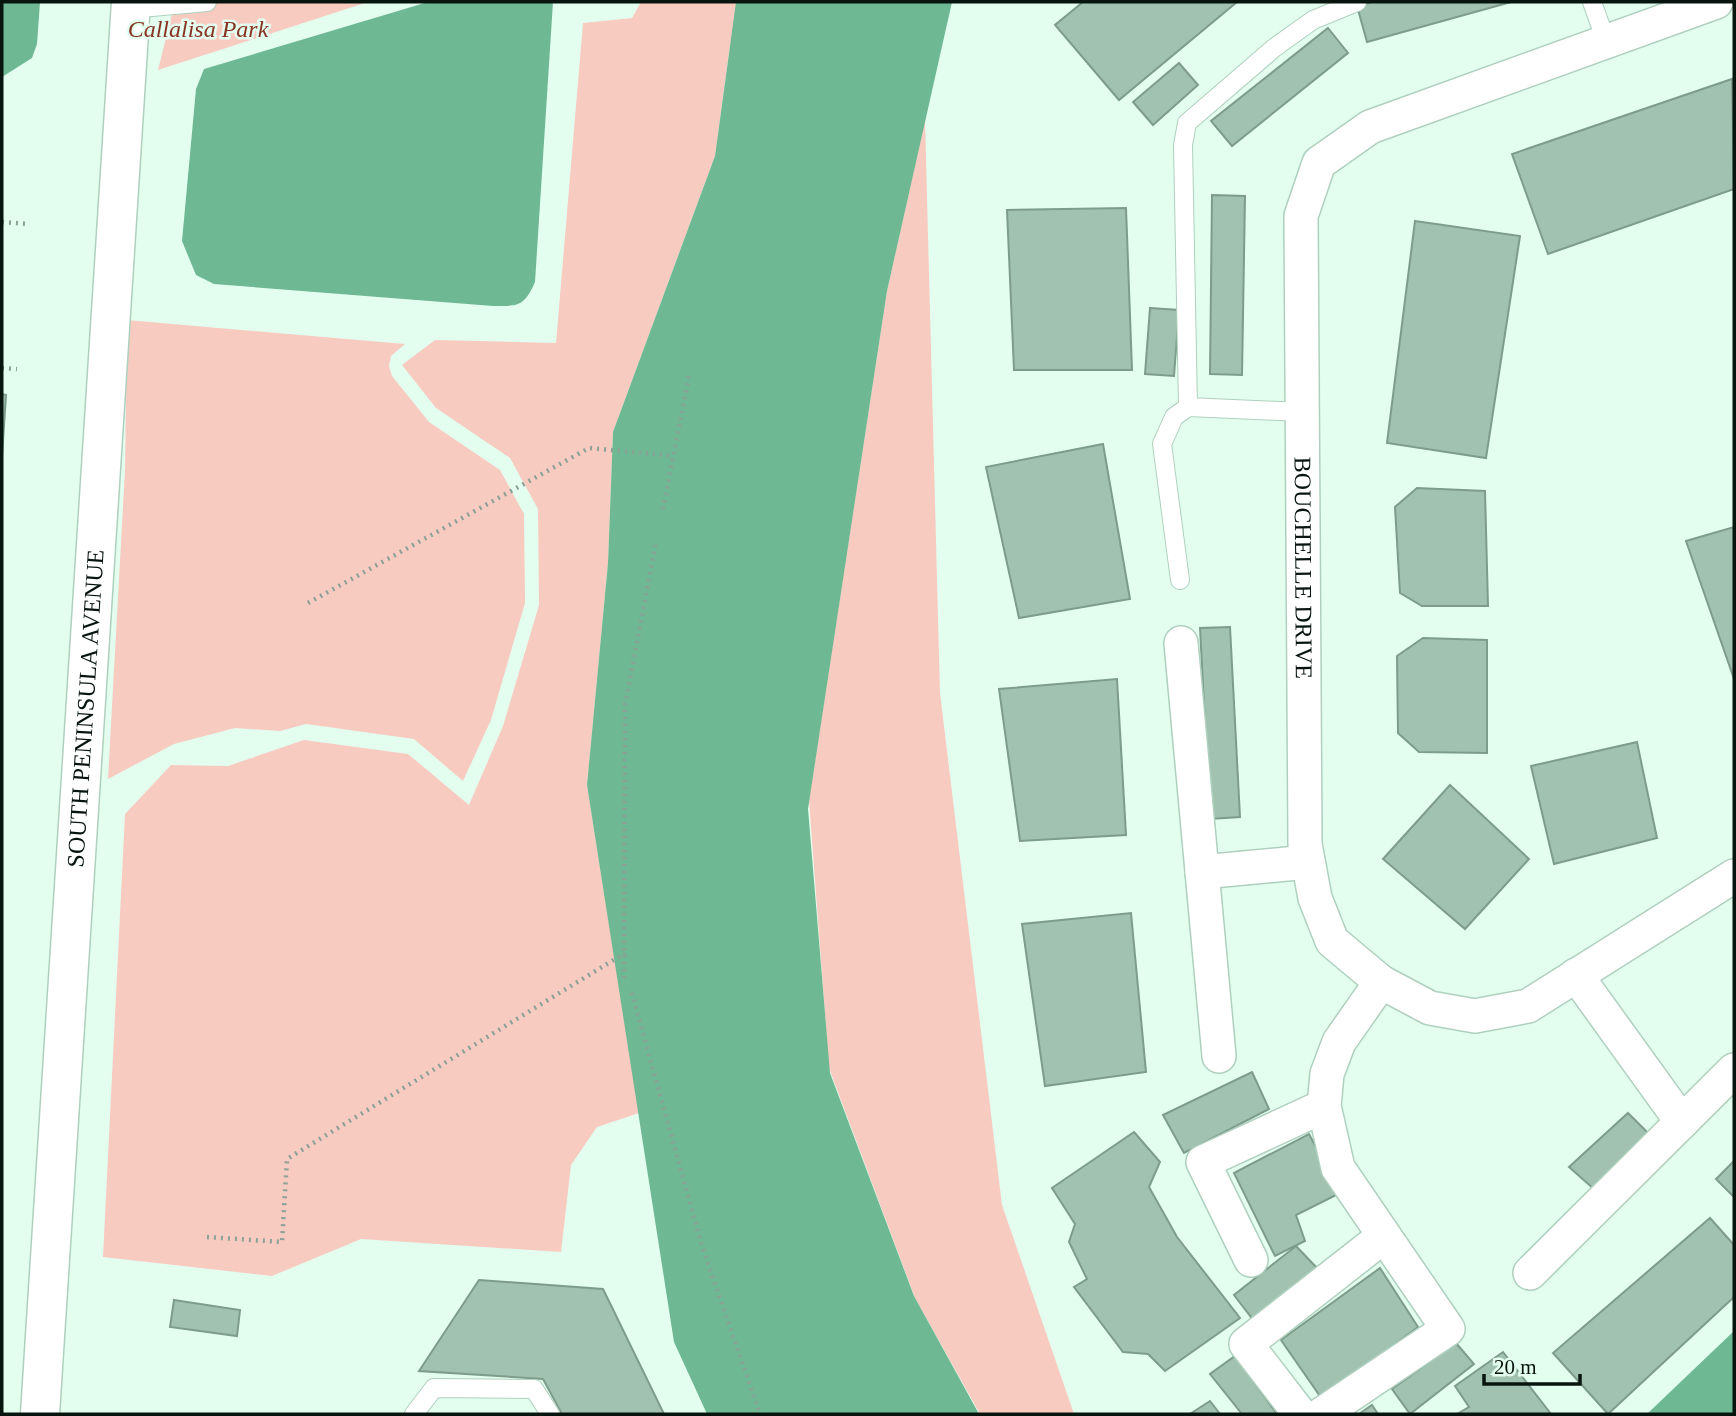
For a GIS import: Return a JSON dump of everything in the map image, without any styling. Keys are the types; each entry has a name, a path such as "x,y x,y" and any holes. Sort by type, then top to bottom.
{"main road":[{"name":"SOUTH PENINSULA AVENUE","path":"40,1414 131,6"}],"street":[{"name":"BOUCHELLE DRIVE","path":"1716,2 1370,127 1320,163 1301,216 1305,844 1315,898 1332,940 1381,982 1430,1008 1475,1016 1528,1006 1734,876"},
{"path":"1181,643 1219,1056"},
{"path":"1202,872 1308,862"},
{"path":"1576,975 1682,1122"},
{"path":"1322,1414 1448,1328 1338,1168 1324,1105 1327,1074 1339,1042 1381,982"},
{"path":"1530,1273 1734,1070"},
{"path":"1251,1260 1203,1162 1324,1105"},
{"path":"1300,1414 1246,1344 1384,1236"}],"lane":[{"path":"131,6 207,2"},
{"path":"1188,407 1181,184 1187,123 1274,48 1313,20 1357,2"},
{"path":"1592,2 1606,41"},
{"path":"1180,580 1162,444 1174,417 1188,407 1303,412"},
{"path":"414,1414 434,1388 534,1389 550,1414"}],"path":[{"path":"2,222 28,224"},
{"path":"2,368 17,369"},
{"path":"663,509 689,376"},
{"path":"308,603 589,448 674,456"},
{"path":"624,978 625,705 656,542"},
{"path":"207,1237 282,1242 287,1159 625,953"},
{"path":"632,993 701,1243 761,1414"}],"green space":[{"name":"Callalisa Park","path":"175,2 368,2 158,70"},
{"path":"641,2 774,2 730,45 715,156 613,432 608,563 587,785 639,1113 597,1127 571,1165 561,1252 361,1239 272,1276 103,1257 125,814 171,765 228,766 304,740 408,754 469,805 503,726 539,605 538,509 510,458 436,408 402,365 435,340 556,343 583,23 632,18"},
{"path":"925,120 940,693 1002,1205 1074,1414 980,1414 915,1298 829,1068 809,800 887,291"},
{"path":"127,320 405,344 391,356 389,366 392,376 429,422 500,470 524,514 525,603 491,720 463,781 414,739 306,724 280,731 235,728 174,744 108,779 125,470"}],"shaded area":[{"path":"2,2 40,2 37,44 32,58 2,77"},
{"path":"428,2 553,2 535,282 523,301 514,305 493,306 214,284 196,275 182,241 196,89 204,69"},
{"path":"736,2 952,2 887,291 808,809 830,1073 914,1296 979,1414 707,1414 674,1342 587,785 608,563 613,432 715,156"},
{"path":"1734,1331 1734,1414 1647,1414"}],"building":[{"path":"1083,2 1237,2 1119,100 1055,25"},
{"path":"1373,2 1511,2 1367,42 1357,6"},
{"path":"1328,28 1348,53 1232,146 1211,121"},
{"path":"1179,63 1198,85 1153,125 1133,102"},
{"path":"1732,79 1734,189 1548,254 1512,154"},
{"path":"1212,195 1245,196 1242,375 1210,374"},
{"path":"1126,208 1132,370 1014,370 1007,210"},
{"path":"1415,221 1520,236 1486,458 1387,443"},
{"path":"1150,308 1179,310 1174,376 1145,374"},
{"path":"2,394 6,395 2,456"},
{"path":"1103,444 1130,599 1019,618 986,467"},
{"path":"1417,488 1485,491 1488,606 1422,606 1400,593 1395,507"},
{"path":"1734,527 1734,679 1686,541"},
{"path":"1230,627 1240,817 1210,819 1200,628"},
{"path":"1423,638 1487,640 1487,753 1419,752 1398,733 1397,656"},
{"path":"1117,679 1126,835 1020,841 999,689"},
{"path":"1637,742 1657,838 1554,864 1531,766"},
{"path":"1450,785 1529,859 1465,929 1383,859"},
{"path":"1131,913 1146,1072 1045,1086 1022,924"},
{"path":"1252,1072 1269,1109 1184,1153 1163,1115"},
{"path":"1628,1113 1652,1137 1596,1191 1569,1167"},
{"path":"1134,1132 1160,1162 1149,1187 1177,1237 1240,1318 1165,1371 1148,1354 1123,1352 1074,1287 1087,1279 1069,1242 1075,1224 1052,1188"},
{"path":"1309,1134 1340,1193 1296,1215 1305,1241 1275,1256 1234,1173"},
{"path":"1734,1161 1734,1197 1716,1179"},
{"path":"1710,1218 1734,1245 1734,1297 1608,1414 1553,1353"},
{"path":"1296,1246 1317,1268 1254,1321 1234,1295"},
{"path":"1380,1268 1418,1327 1322,1399 1281,1340"},
{"path":"479,1280 603,1289 664,1414 562,1414 543,1379 419,1371"},
{"path":"174,1300 240,1310 237,1336 170,1327"},
{"path":"1456,1343 1474,1364 1410,1414 1392,1389"},
{"path":"1503,1352 1551,1414 1457,1414 1469,1407 1455,1386"},
{"path":"1235,1356 1277,1414 1242,1414 1210,1374"},
{"path":"1210,1401 1220,1414 1190,1414"},
{"path":"1372,1405 1378,1414 1359,1414"}]}
